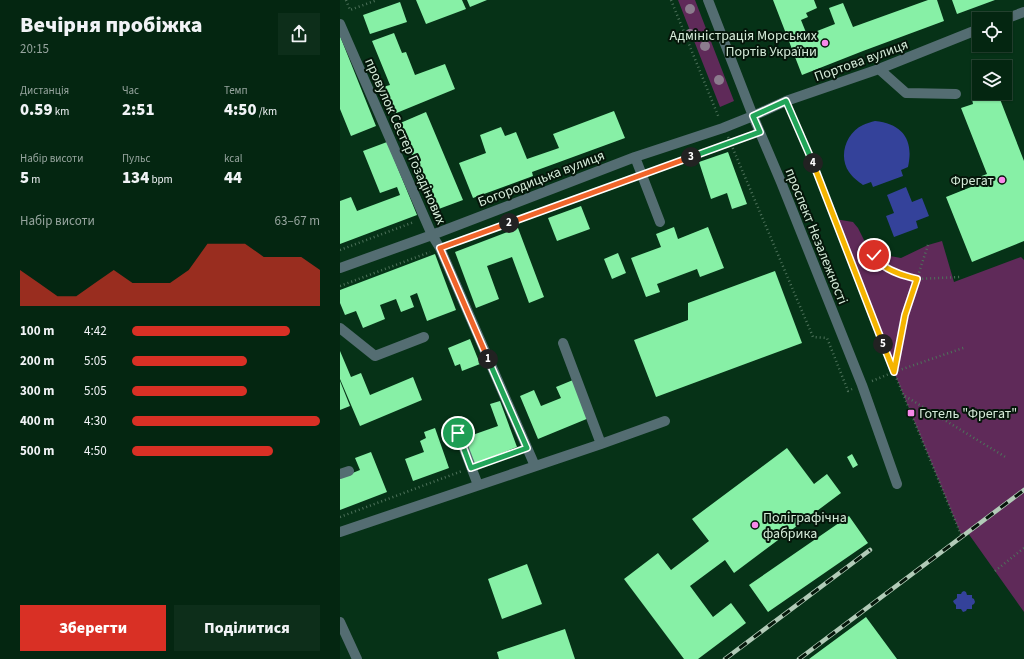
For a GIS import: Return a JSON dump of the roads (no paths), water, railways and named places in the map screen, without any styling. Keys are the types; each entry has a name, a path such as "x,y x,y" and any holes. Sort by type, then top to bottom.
{"street":[{"name":"проспект Незалежності","path":"708,0 753,116 862,385 897,484"},
{"path":"1012,16 1024,12"},
{"name":"провулок Сестер Гозадінових","path":"340,24 424,218 440,248 534,466"},
{"name":"Портова вулиця","path":"753,116 786,101 879,69 972,33"},
{"path":"879,69 906,93 956,94"},
{"name":"Богородицька вулиця","path":"340,268 432,235 635,157 724,128 753,116"},
{"path":"635,157 660,222"},
{"path":"340,328 375,356 424,337"},
{"path":"563,343 601,444"},
{"path":"340,532 665,421"},
{"path":"458,433 478,485"},
{"path":"340,622 358,659"}],"railway":[{"path":"799,659 1024,490"},
{"path":"725,659 870,550"}],"place":[{"name":"Адміністрація Морських Портів України","path":"825,43"},
{"name":"Фрегат","path":"1002,180"},
{"name":"Готель \"Фрегат\"","path":"911,413"},
{"name":"Поліграфічна фабрика","path":"755,525"}]}
